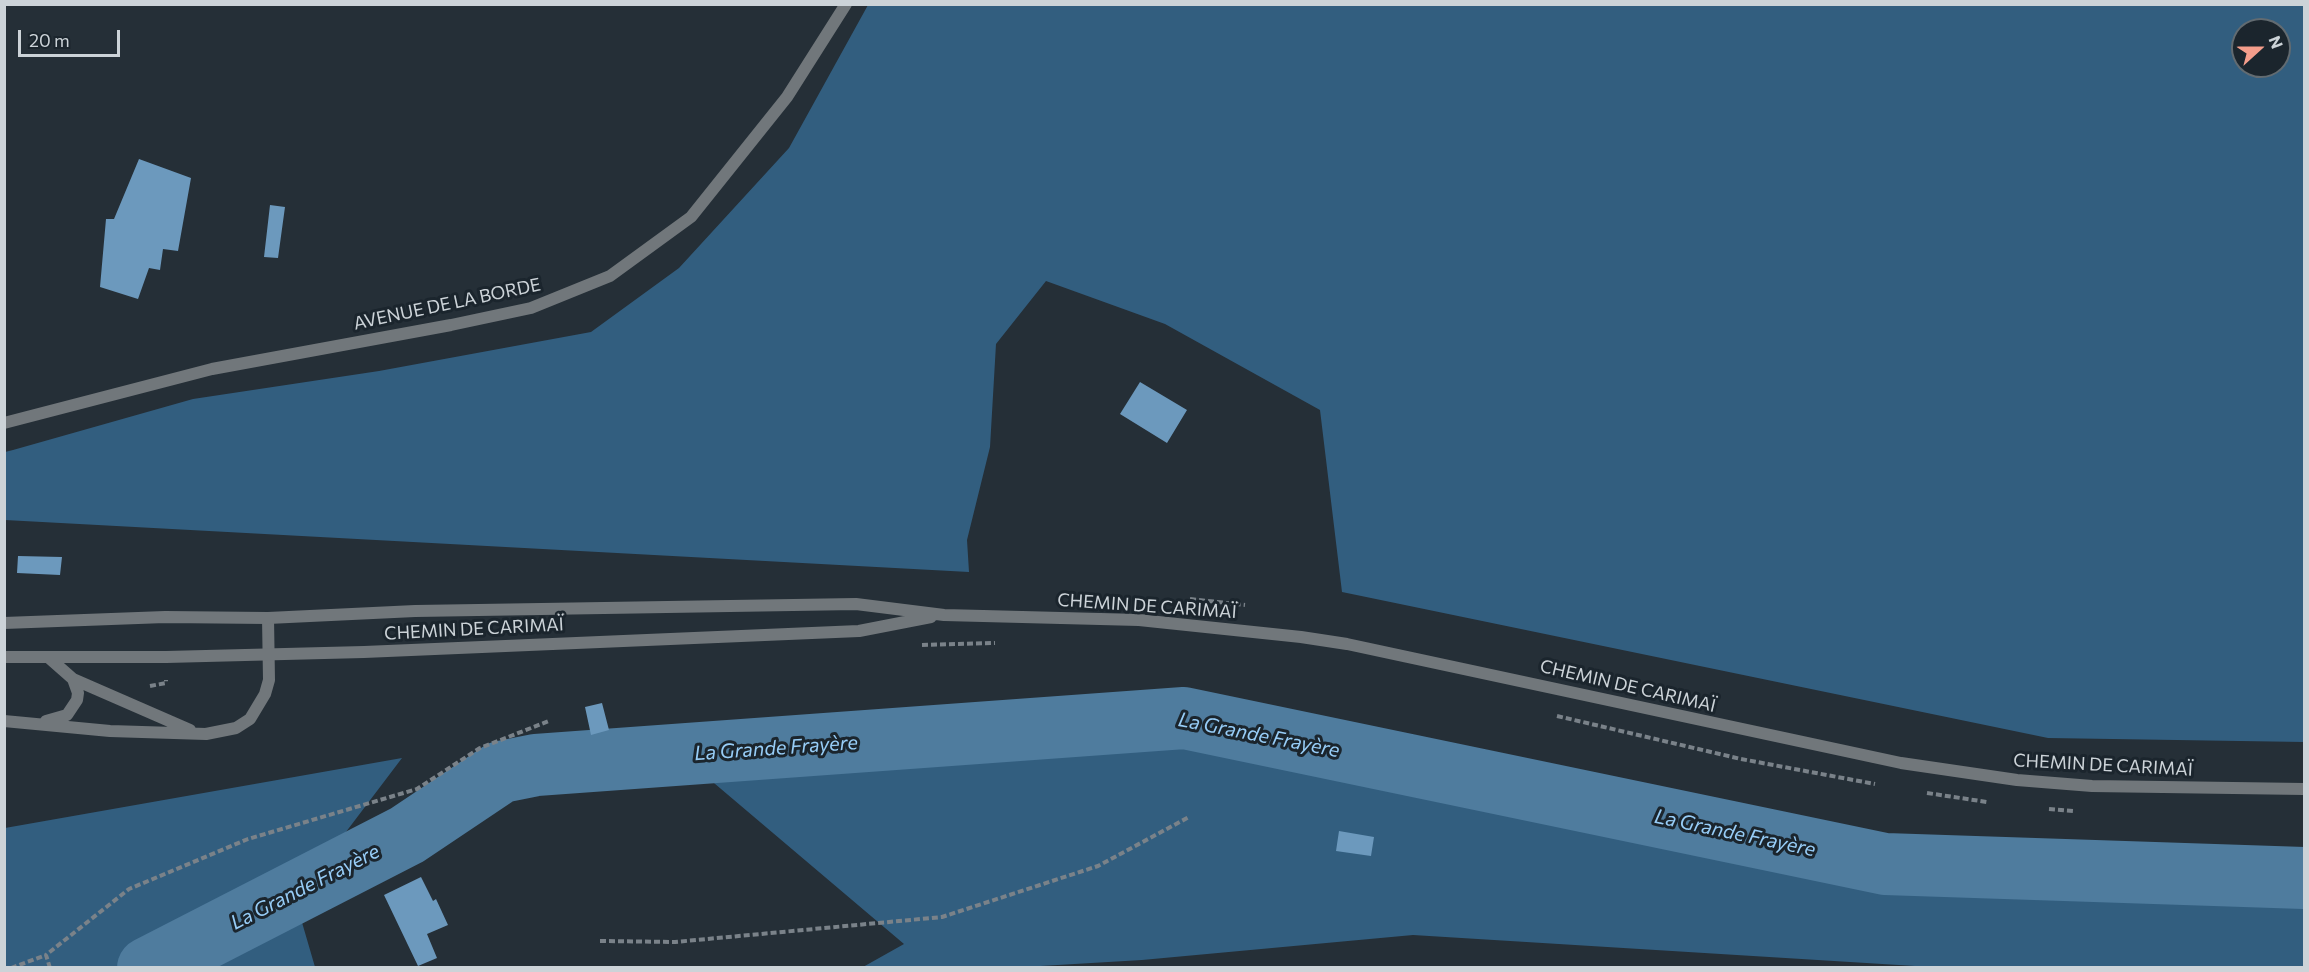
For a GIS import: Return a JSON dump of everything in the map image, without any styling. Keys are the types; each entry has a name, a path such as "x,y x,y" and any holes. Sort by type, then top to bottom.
{"street":[{"name":"AVENUE DE LA BORDE","path":"4,423 212,369 531,308 610,276 691,217 787,97 846,4"},
{"name":"CHEMIN DE CARIMAÏ","path":"4,623 165,617 268,618 415,611 856,604 944,615 1139,620 1301,637 1468,669 1832,750 2017,780 2162,788 2304,789"},
{"name":"CHEMIN DE CARIMAÏ","path":"4,657 268,654 859,631 944,615"},
{"path":"4,721 110,731 221,733 250,719 265,694 269,680 268,618"},
{"path":"48,657 73,680 124,699 152,715 206,734"},
{"path":"30,724 56,720 67,714 77,700 78,693 73,680"}],"path":[{"path":"916,645 1005,642"},
{"path":"1549,714 1741,759 1885,786"},
{"path":"11,968 46,955 129,889 248,839 417,789 480,748 549,721"},
{"path":"1918,792 1997,803"},
{"path":"2042,808 2077,811"},
{"path":"600,941 675,942 942,918 1098,866 1189,817"},
{"path":"46,955 50,968"}],"shaded area":[{"path":"868,5 2304,5 2304,742 2048,738 1342,592 1320,410 1165,324 1046,281 996,344 990,447 967,540 969,572 5,520 5,452 193,399 379,371 591,332 679,268 789,148"},
{"path":"1224,743 1956,887 2304,898 2304,967 1931,967 1413,935 1142,960 1007,968 863,967 904,944 688,761"},
{"path":"402,758 327,857 301,919 315,967 5,967 5,828"}],"building":[{"path":"139,159 191,178 178,251 163,249 160,270 149,268 138,299 100,287 106,219 114,219"},
{"path":"270,205 285,207 278,258 264,257"},
{"path":"1140,382 1187,410 1167,443 1120,414"},
{"path":"18,556 62,557 60,575 17,573"},
{"path":"602,703 609,730 591,735 585,707"},
{"path":"1339,831 1374,837 1371,856 1336,851"},
{"path":"421,877 433,901 436,899 448,925 427,934 437,958 418,966 384,895"}],"waterway":[{"name":"La Grande Frayère","path":"148,968 407,835 501,772 536,765 1184,718 1885,864 2304,878"}]}
